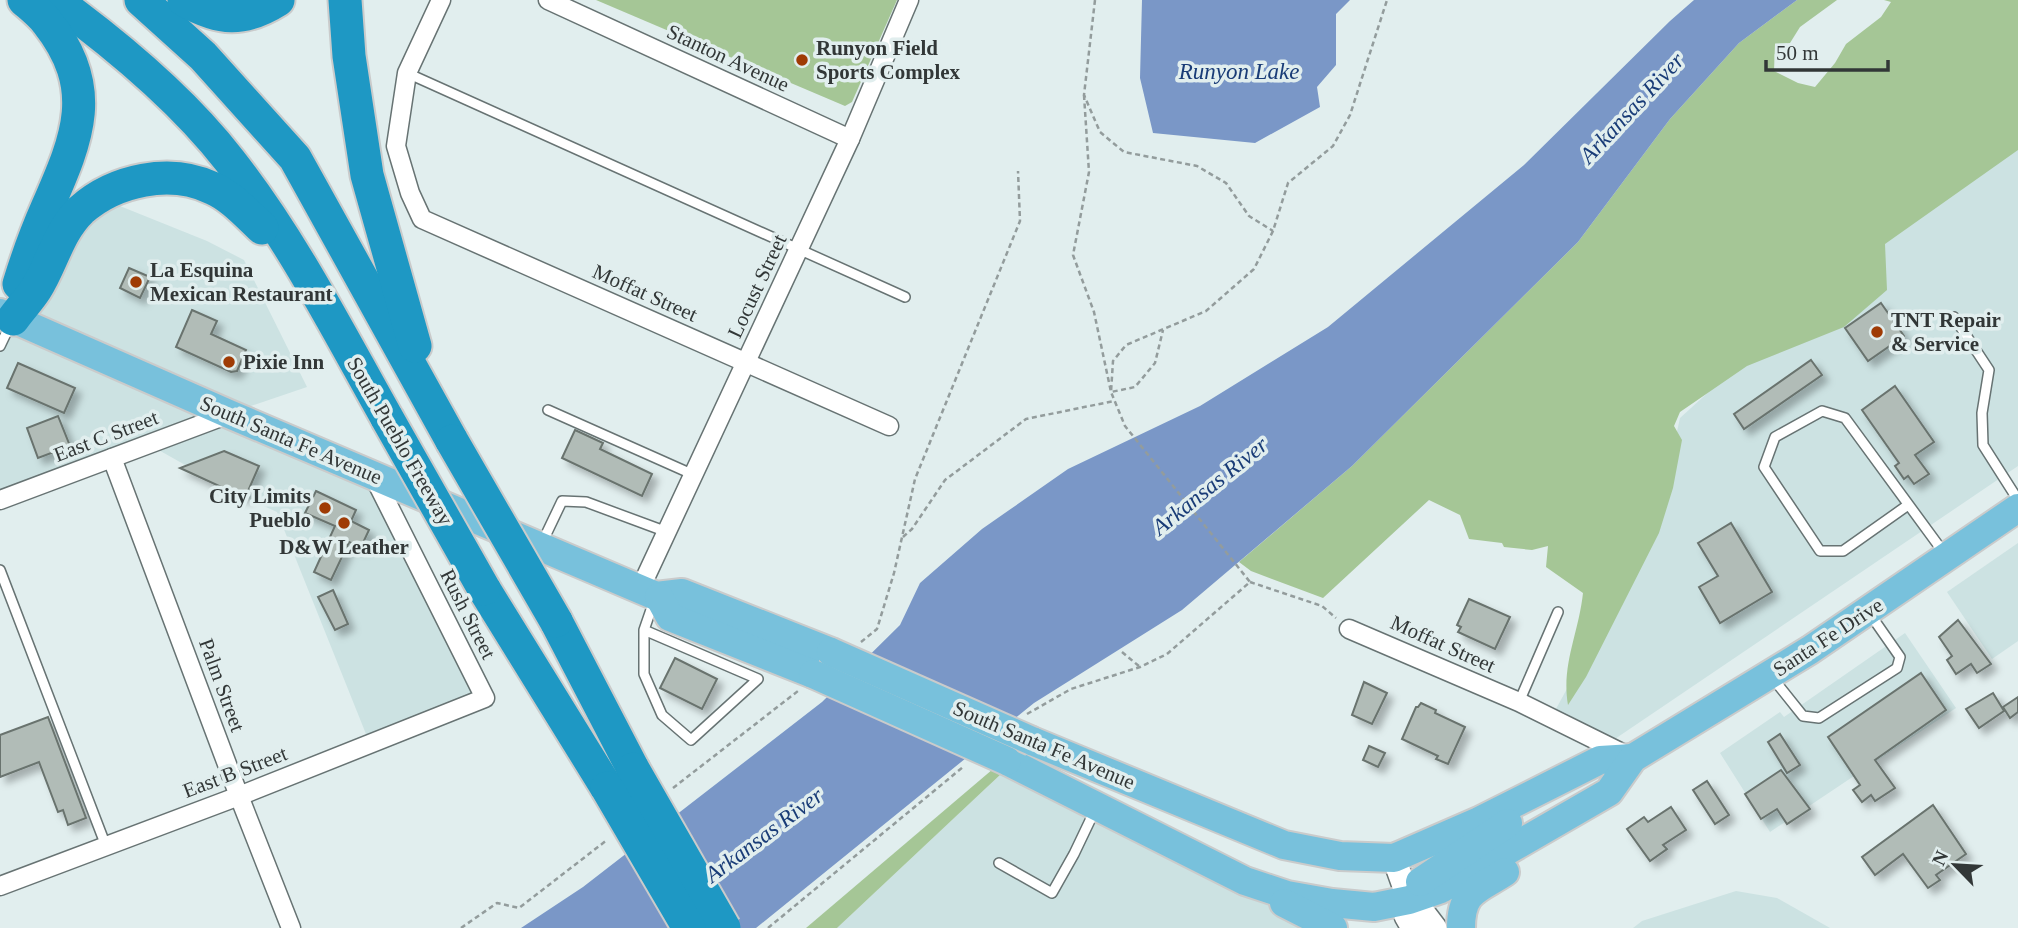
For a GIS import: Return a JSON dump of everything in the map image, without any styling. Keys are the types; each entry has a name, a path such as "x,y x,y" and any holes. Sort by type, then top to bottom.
{"highway":[{"path":"4,326 32,243 74,143 80,108 75,73 68,55 47,22 24,0"},
{"name":"South Pueblo Freeway","path":"55,0 168,93 229,160 287,242 484,589 724,928"},
{"name":"South Pueblo Freeway","path":"141,0 203,56 295,158 432,406 556,621 620,778 689,928"},
{"path":"184,0 221,16 239,16 259,12 278,0"},
{"path":"345,0 349,56 367,175 432,406"},
{"path":"4,326 36,288 59,240 81,211 115,188 147,179 178,178 212,188 239,206 264,231 363,376"}],"main road":[{"name":"South Santa Fe Avenue","path":"4,326 229,414 652,594 682,593 844,649 1028,728 1284,845 1340,856 1394,858"},
{"name":"Santa Fe Drive","path":"1287,895 1374,907 1409,900 1441,889 1609,792 1633,758 1868,611 2018,508"},
{"name":"South Santa Fe Avenue","path":"652,594 670,617 807,681 1007,761 1245,881 1287,895"},
{"name":"Santa Fe Drive","path":"1394,858 1459,830 1600,760 1633,758"},
{"path":"1409,900 1422,879 1528,810 1565,778"},
{"path":"1461,928 1463,904 1476,889 1512,867 1511,849"},
{"path":"1245,881 1333,928"}],"street":[{"path":"407,73 442,0"},
{"name":"Stanton Avenue","path":"548,0 850,139"},
{"name":"Locust Street","path":"652,594 667,532 850,139 909,0"},
{"name":"Moffat Street","path":"407,73 396,146 410,193 422,219 889,426"},
{"name":"East C Street","path":"0,500 229,414"},
{"name":"Palm Street","path":"112,458 291,928"},
{"name":"Rush Street","path":"373,475 485,698"},
{"name":"Moffat Street","path":"1349,629 1519,702 1633,758"},
{"name":"East B Street","path":"0,886 239,796 485,698"},
{"path":"1394,858 1409,900 1406,916 1413,928"},
{"path":"1409,900 1419,907 1435,928"}],"lane":[{"path":"407,73 905,297"},
{"path":"1954,317 1989,370 1982,413 1983,445 2018,500"},
{"path":"548,410 694,475"},
{"path":"1909,505 1843,551 1820,551 1764,467 1775,437 1822,411 1845,418 1909,505 1947,557"},
{"path":"540,546 562,501 586,502 667,532"},
{"path":"0,570 106,846"},
{"path":"645,630 758,679 691,740 662,715 644,674 645,630 652,594"},
{"path":"1769,675 1803,716 1819,718 1898,668 1900,657 1868,611"},
{"path":"1519,702 1558,612"},
{"path":"999,863 1052,893 1097,806"}],"path":[{"path":"1095,0 1084,95 1089,172 1073,255 1094,312 1114,401 1125,426 1250,582 1322,606 1349,629"},
{"path":"1111,392 1113,361 1126,345 1206,311 1254,269 1273,231 1287,183 1333,146 1350,115 1387,0"},
{"path":"1084,95 1100,132 1124,152 1197,166 1226,183 1249,216 1273,231"},
{"path":"844,649 877,629 915,479 1020,221 1017,172"},
{"path":"1111,392 1135,387 1155,363 1163,330"},
{"path":"902,537 912,529 945,480 1026,419 1114,401"},
{"path":"1028,728 1035,708 1071,689 1140,667 1167,654 1250,582"},
{"path":"1122,652 1140,667"},
{"path":"671,790 807,681"},
{"path":"768,928 964,766"},
{"path":"461,928 497,903 519,908 606,840"}],"shaded area":[{"path":"2018,56 2018,466 1606,745 1551,718 1656,526 1680,418 1878,238"},
{"path":"100,198 207,241 244,260 307,387 230,413 373,475 485,698 370,744 277,512 233,492 148,444 0,500 0,313"},
{"path":"2018,543 2018,641 1992,659 1947,592"},
{"path":"1905,633 1956,708 1770,832 1720,753 1780,712 1784,717"},
{"path":"1001,774 1315,928 837,928"},
{"path":"1736,891 1777,898 1830,928 1633,928 1642,921"}],"green space":[{"name":"Runyon Field Sports Complex","path":"596,0 897,0 852,102 845,106"},
{"path":"1797,0 1837,0 1800,27 1790,43 1775,44 1774,71 1798,83 1815,87 1835,63 1846,44 1881,17 1891,2 1884,0 2018,0 2018,150 1885,244 1887,290 1844,327 1747,366 1680,412 1674,426 1682,440 1673,488 1659,533 1586,677 1568,705 1567,676 1583,593 1546,567 1548,546 1532,550 1469,539 1460,515 1429,500 1323,598 1251,571 1239,562 1352,466 1578,242 1670,119 1739,43"},
{"path":"993,769 1001,774 837,928 806,928"}],"water":[{"name":"Runyon Lake","path":"1142,0 1350,0 1336,14 1336,65 1317,87 1320,107 1255,143 1153,133 1140,78"},
{"name":"Arkansas River","path":"1694,0 1797,0 1739,43 1670,119 1578,242 1352,466 1182,610 1034,703 756,928 521,928 583,887 822,702 900,625 920,583 982,529 1068,469 1200,406 1328,327 1524,165"}],"building":[{"path":"129,268 150,277 140,298 120,288"},
{"path":"1881,303 1904,336 1868,361 1845,328"},
{"path":"192,310 217,321 211,334 246,350 237,371 231,372 176,347"},
{"path":"1811,360 1822,375 1744,429 1734,414"},
{"path":"18,363 75,388 64,413 7,388"},
{"path":"1895,386 1934,442 1915,455 1929,474 1914,484 1908,476 1904,479 1895,466 1899,463 1862,410"},
{"path":"58,416 70,446 38,458 27,428"},
{"path":"575,430 603,443 600,449 652,474 642,496 562,458"},
{"path":"224,451 259,466 245,498 180,468"},
{"path":"316,491 356,510 351,521 369,530 361,547 349,542 331,580 314,572 335,526 305,513"},
{"path":"1731,523 1772,592 1720,623 1699,587 1718,576 1698,543"},
{"path":"333,590 348,624 335,630 318,597"},
{"path":"1469,599 1510,617 1495,649 1458,632 1461,627 1457,625"},
{"path":"1958,620 1991,664 1977,673 1971,664 1956,674 1947,660 1952,656 1939,637"},
{"path":"675,658 717,679 702,709 660,688"},
{"path":"1921,673 1946,710 1875,760 1895,788 1875,801 1871,795 1862,802 1853,790 1860,785 1828,737"},
{"path":"1364,682 1387,693 1372,724 1352,715"},
{"path":"1993,693 2004,711 1979,728 1966,709"},
{"path":"2018,697 2018,712 2010,718 2003,707"},
{"path":"1421,703 1465,727 1448,764 1436,759 1438,756 1402,739 1416,707"},
{"path":"48,717 86,818 68,825 63,810 58,812 39,762 0,777 0,735"},
{"path":"1780,734 1800,765 1787,773 1768,742"},
{"path":"1369,746 1385,753 1378,767 1363,760"},
{"path":"1781,770 1810,809 1787,824 1777,809 1761,819 1745,794"},
{"path":"1707,781 1729,815 1715,824 1693,790"},
{"path":"1933,805 1966,854 1936,875 1940,880 1928,888 1903,854 1875,875 1862,857"},
{"path":"1671,807 1686,830 1663,845 1667,849 1650,861 1627,829 1644,817 1648,822"}],"place":[{"name":"Runyon Field Sports Complex","path":"802,60"},
{"name":"La Esquina Mexican Restaurant","path":"136,282"},
{"name":"TNT Repair & Service","path":"1877,332"},
{"name":"Pixie Inn","path":"229,362"},
{"name":"City Limits Pueblo","path":"325,508"},
{"name":"D&W Leather","path":"344,523"}]}
